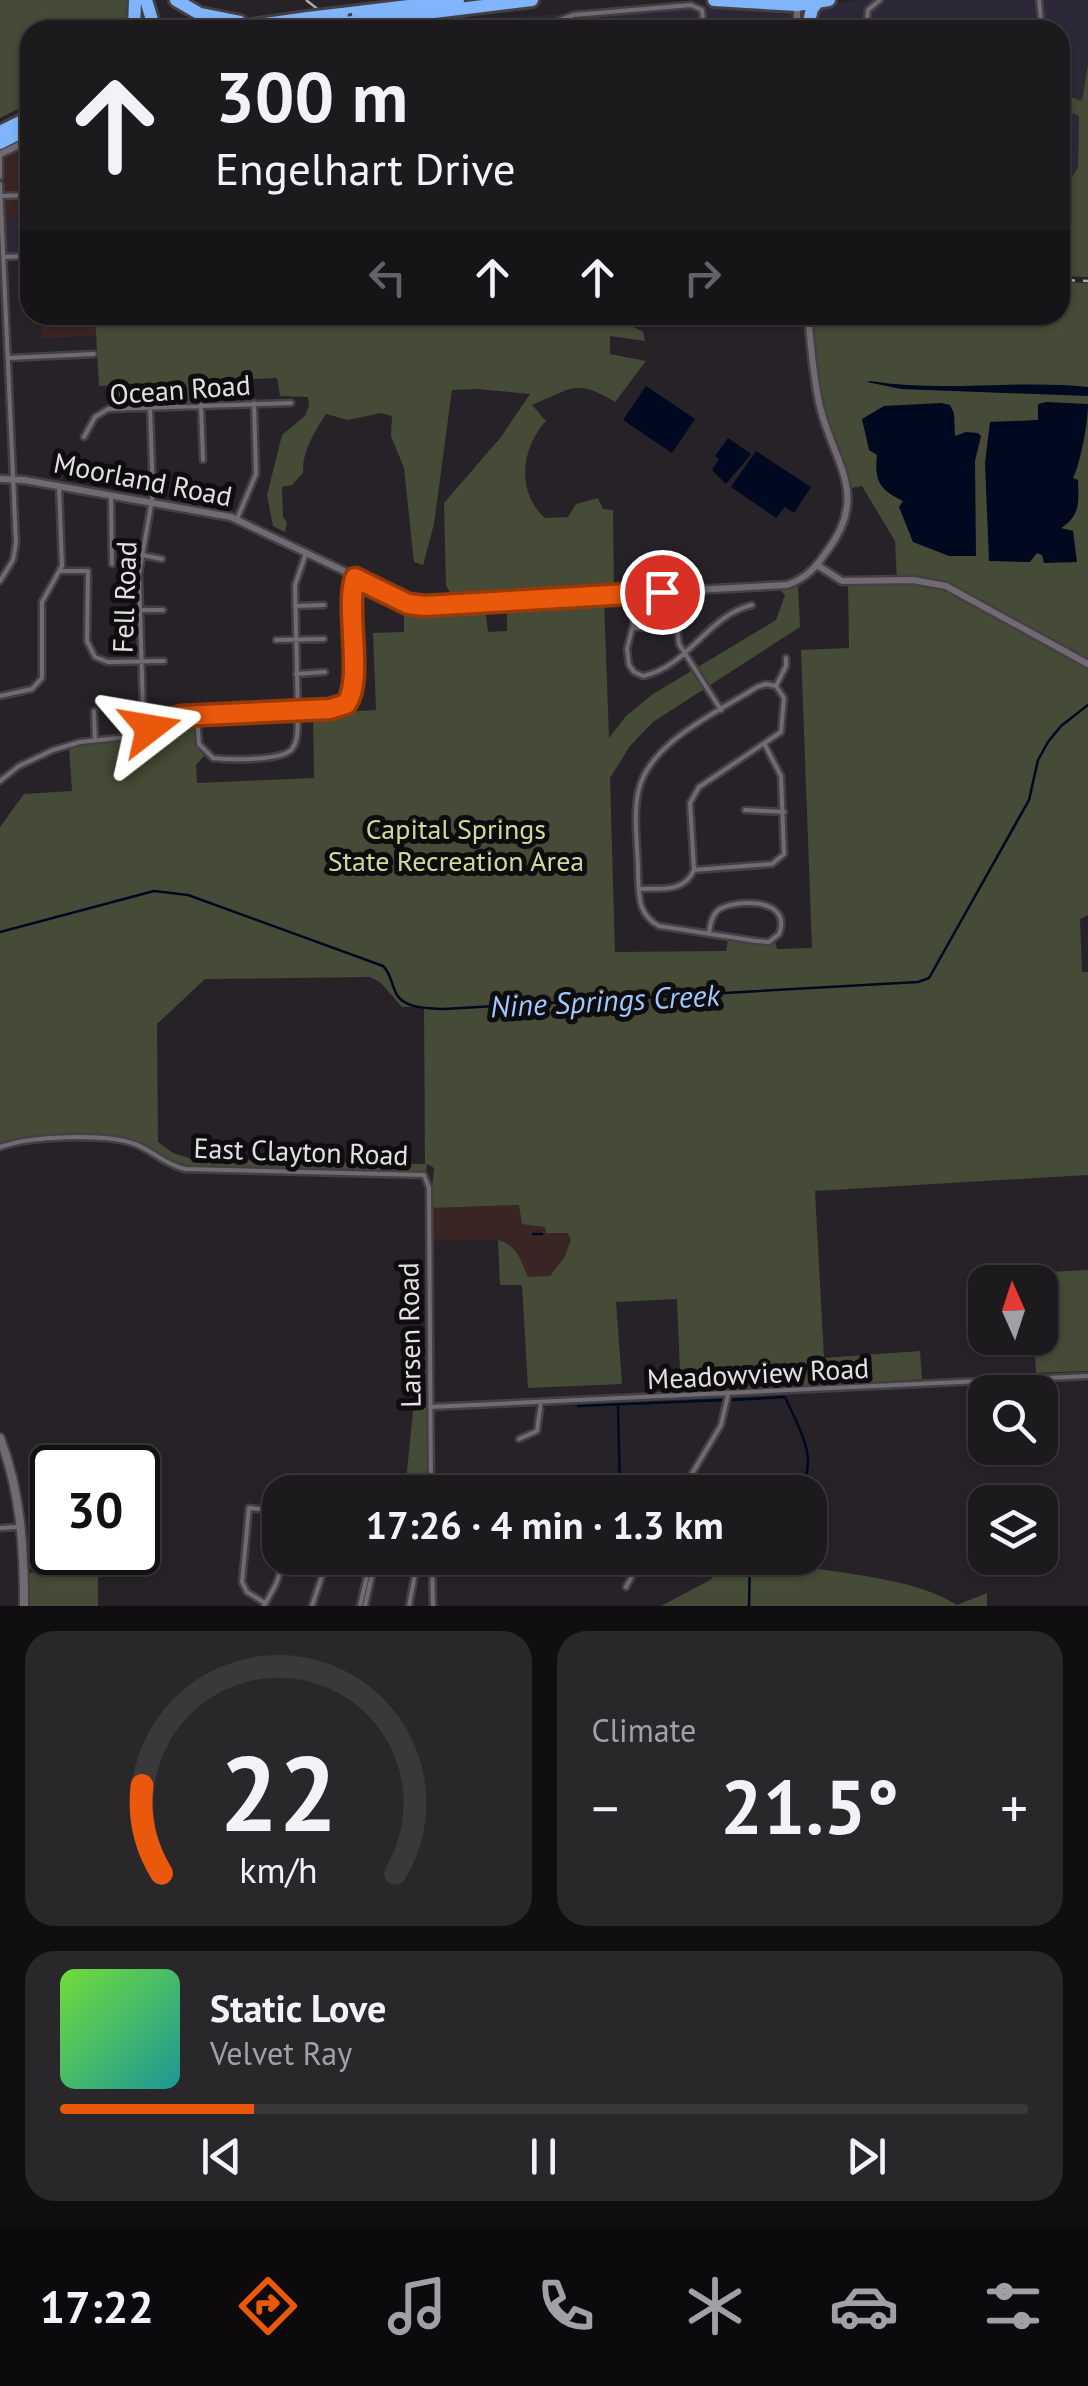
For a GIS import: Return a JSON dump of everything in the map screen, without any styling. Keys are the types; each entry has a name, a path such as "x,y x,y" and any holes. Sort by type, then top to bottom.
{"highway":[{"path":"176,0 208,16 232,20"},
{"path":"337,20 458,0"},
{"path":"348,18 532,0"},
{"path":"714,0 806,7"}],"main road":[{"path":"0,1438 14,1479 22,1527 24,1606"}],"street":[{"path":"867,20 868,10 880,0"},
{"path":"560,20 691,5 703,12 703,20"},
{"path":"0,156 16,548 0,581"},
{"path":"4,257 20,256"},
{"path":"809,325 821,409 842,463 848,496 839,534 817,565 845,581 913,580 946,586 1088,664"},
{"path":"0,328 7,328"},
{"path":"8,358 94,354"},
{"path":"120,387 121,408"},
{"path":"237,519 256,474 254,403"},
{"name":"Ocean Road","path":"84,437 100,412 121,408 291,403"},
{"path":"201,405 203,460"},
{"name":"Fell Road","path":"150,407 152,502 142,555 140,610 143,711 150,728"},
{"name":"Moorland Road","path":"0,479 237,519 408,604 425,606 787,585 817,565"},
{"path":"0,696 26,691 42,678 42,602 60,571 59,486"},
{"path":"111,496 112,564"},
{"path":"197,715 198,744 214,758 287,753 296,741 296,576 306,553"},
{"path":"142,555 162,559"},
{"path":"60,571 88,571 88,642 95,657 108,662 164,661"},
{"path":"0,781 42,754 95,740 128,737 172,718 338,708 346,704 354,690 350,600 355,578"},
{"path":"673,592 675,626 685,654 721,710"},
{"path":"295,606 324,605"},
{"path":"638,606 629,664 638,674 650,674 685,654 723,619 752,605"},
{"path":"140,610 164,610"},
{"path":"633,628 675,626"},
{"path":"276,640 324,639"},
{"path":"776,686 786,658"},
{"path":"296,674 324,672"},
{"path":"639,890 688,883 694,870 690,811 695,791 784,728 784,698 776,686 757,686 664,748 644,774 636,807 639,890 641,910 647,919 659,926 709,934 769,942 779,934 782,922 778,911 767,905 721,908 712,918 709,934"},
{"path":"94,711 95,740"},
{"path":"694,870 779,861 786,847 780,772 765,745"},
{"path":"746,810 784,812"},
{"name":"East Clayton Road","path":"0,1147 32,1138 114,1140 137,1144 184,1169 418,1174 427,1178"},
{"name":"Larsen Road","path":"427,1178 431,1475"},
{"name":"Meadowview Road","path":"430,1406 1088,1376"},
{"path":"691,1475 721,1425 728,1395"},
{"path":"519,1440 537,1431 542,1402"},
{"path":"262,1509 249,1507 242,1582 247,1592 264,1605 277,1575"},
{"path":"0,1528 22,1527"},
{"path":"312,1606 322,1575"},
{"path":"362,1606 370,1575"},
{"path":"409,1606 415,1575"},
{"path":"432,1575 433,1606"},
{"path":"626,1587 633,1575"}],"shaded area":[{"path":"858,0 1088,0 1088,64 1082,101 1070,97 1070,20 488,20 691,5 769,7 786,12"},
{"path":"1070,112 1079,116 1078,168 1070,180"},
{"path":"20,145 20,218 2,219 0,154"},
{"path":"0,205 2,219 20,218 20,256 4,257"},
{"path":"41,325 95,325 96,336 42,338"},
{"path":"611,1202 615,1280 500,1285 498,1240 430,1241 430,1208"}],"green space":[{"path":"0,0 128,0 130,20 20,20 20,108 0,118"},
{"path":"1088,64 1088,277 1070,276 1070,180 1078,168 1079,116 1070,112 1070,97 1082,101"},
{"name":"Capital Springs State Recreation Area","path":"1070,282 1088,283 1088,915 1080,919 1082,972 1088,972 1088,1175 815,1191 824,1358 920,1351 922,1379 681,1395 677,1299 616,1302 622,1384 528,1388 522,1285 500,1285 498,1240 514,1250 528,1277 550,1276 564,1258 571,1240 568,1233 546,1233 545,1227 522,1224 519,1205 430,1208 434,1168 427,1164 426,1173 189,1167 143,1147 111,1140 43,1138 0,1148 0,827 24,794 72,791 69,748 129,740 164,724 191,719 196,743 204,756 196,765 197,783 314,778 313,714 376,710 373,633 404,632 404,606 423,610 485,607 488,632 507,631 507,605 604,600 609,738 626,716 653,694 776,620 785,595 779,589 798,585 800,627 653,722 630,746 610,778 615,952 726,951 728,939 760,944 775,941 777,949 812,948 801,650 849,648 848,584 897,582 895,541 862,486 851,488 824,413 811,325 1070,325","holes":["370,977 380,982 402,1007 424,1007 425,1164 192,1159 173,1153 158,1142 157,1024 205,979"]},
{"path":"96,325 629,325 643,332 645,341 610,336 610,354 646,361 615,402 591,390 574,388 532,405 546,421 531,444 525,470 529,496 545,518 568,517 576,504 598,498 603,509 613,510 614,590 454,601 446,585 444,503 501,437 530,394 452,390 434,524 423,565 414,562 404,468 391,436 392,416 381,413 348,420 326,414 307,450 303,473 292,485 282,487 285,532 273,526 267,495 282,435 305,416 308,397 280,396 277,378 207,381 208,402 155,404 154,383 99,386"},
{"path":"1088,1270 1088,1371 1036,1373 1035,1355 1058,1355 1058,1272"},
{"path":"427,1407 429,1475 407,1475 413,1411"},
{"path":"827,1570 900,1583 957,1605 987,1593 987,1606 661,1606 715,1575 827,1575"},
{"path":"29,1573 98,1575 98,1606 30,1606"}],"water":[{"path":"867,382 926,386 1062,385 1088,387 1088,396 901,389"},
{"path":"646,386 695,419 672,453 623,420"},
{"path":"1038,404 1088,404 1084,442 1073,478 1078,480 1077,508 1061,528 1073,531 1077,562 1044,563 1037,553 1030,562 989,561 985,463 990,422 1038,420"},
{"path":"950,405 954,413 955,436 966,432 981,436 975,461 976,556 949,556 913,542 899,507 903,501 880,484 877,455 869,450 862,419 884,406"},
{"path":"728,438 751,454 726,484 712,470 719,459 715,456"},
{"path":"756,451 811,487 794,513 785,507 776,518 731,487"}],"waterway":[{"name":"Nine Springs Creek","path":"0,932 154,891 188,895 383,966 401,1000 443,1009 918,982 929,978 1029,800 1038,760 1048,742 1088,705"},
{"path":"533,1234 542,1234"},
{"path":"731,1400 785,1397 808,1456 806,1475"},
{"path":"578,1406 725,1400"},
{"path":"618,1404 620,1475"},
{"path":"749,1606 750,1575"}],"railway":[{"path":"306,0 332,20"},
{"path":"1070,280 1088,281"}],"route":[{"path":"150,728 181,716 330,709 346,704 354,690 350,600 355,578 408,604 425,606 662,592"}]}
